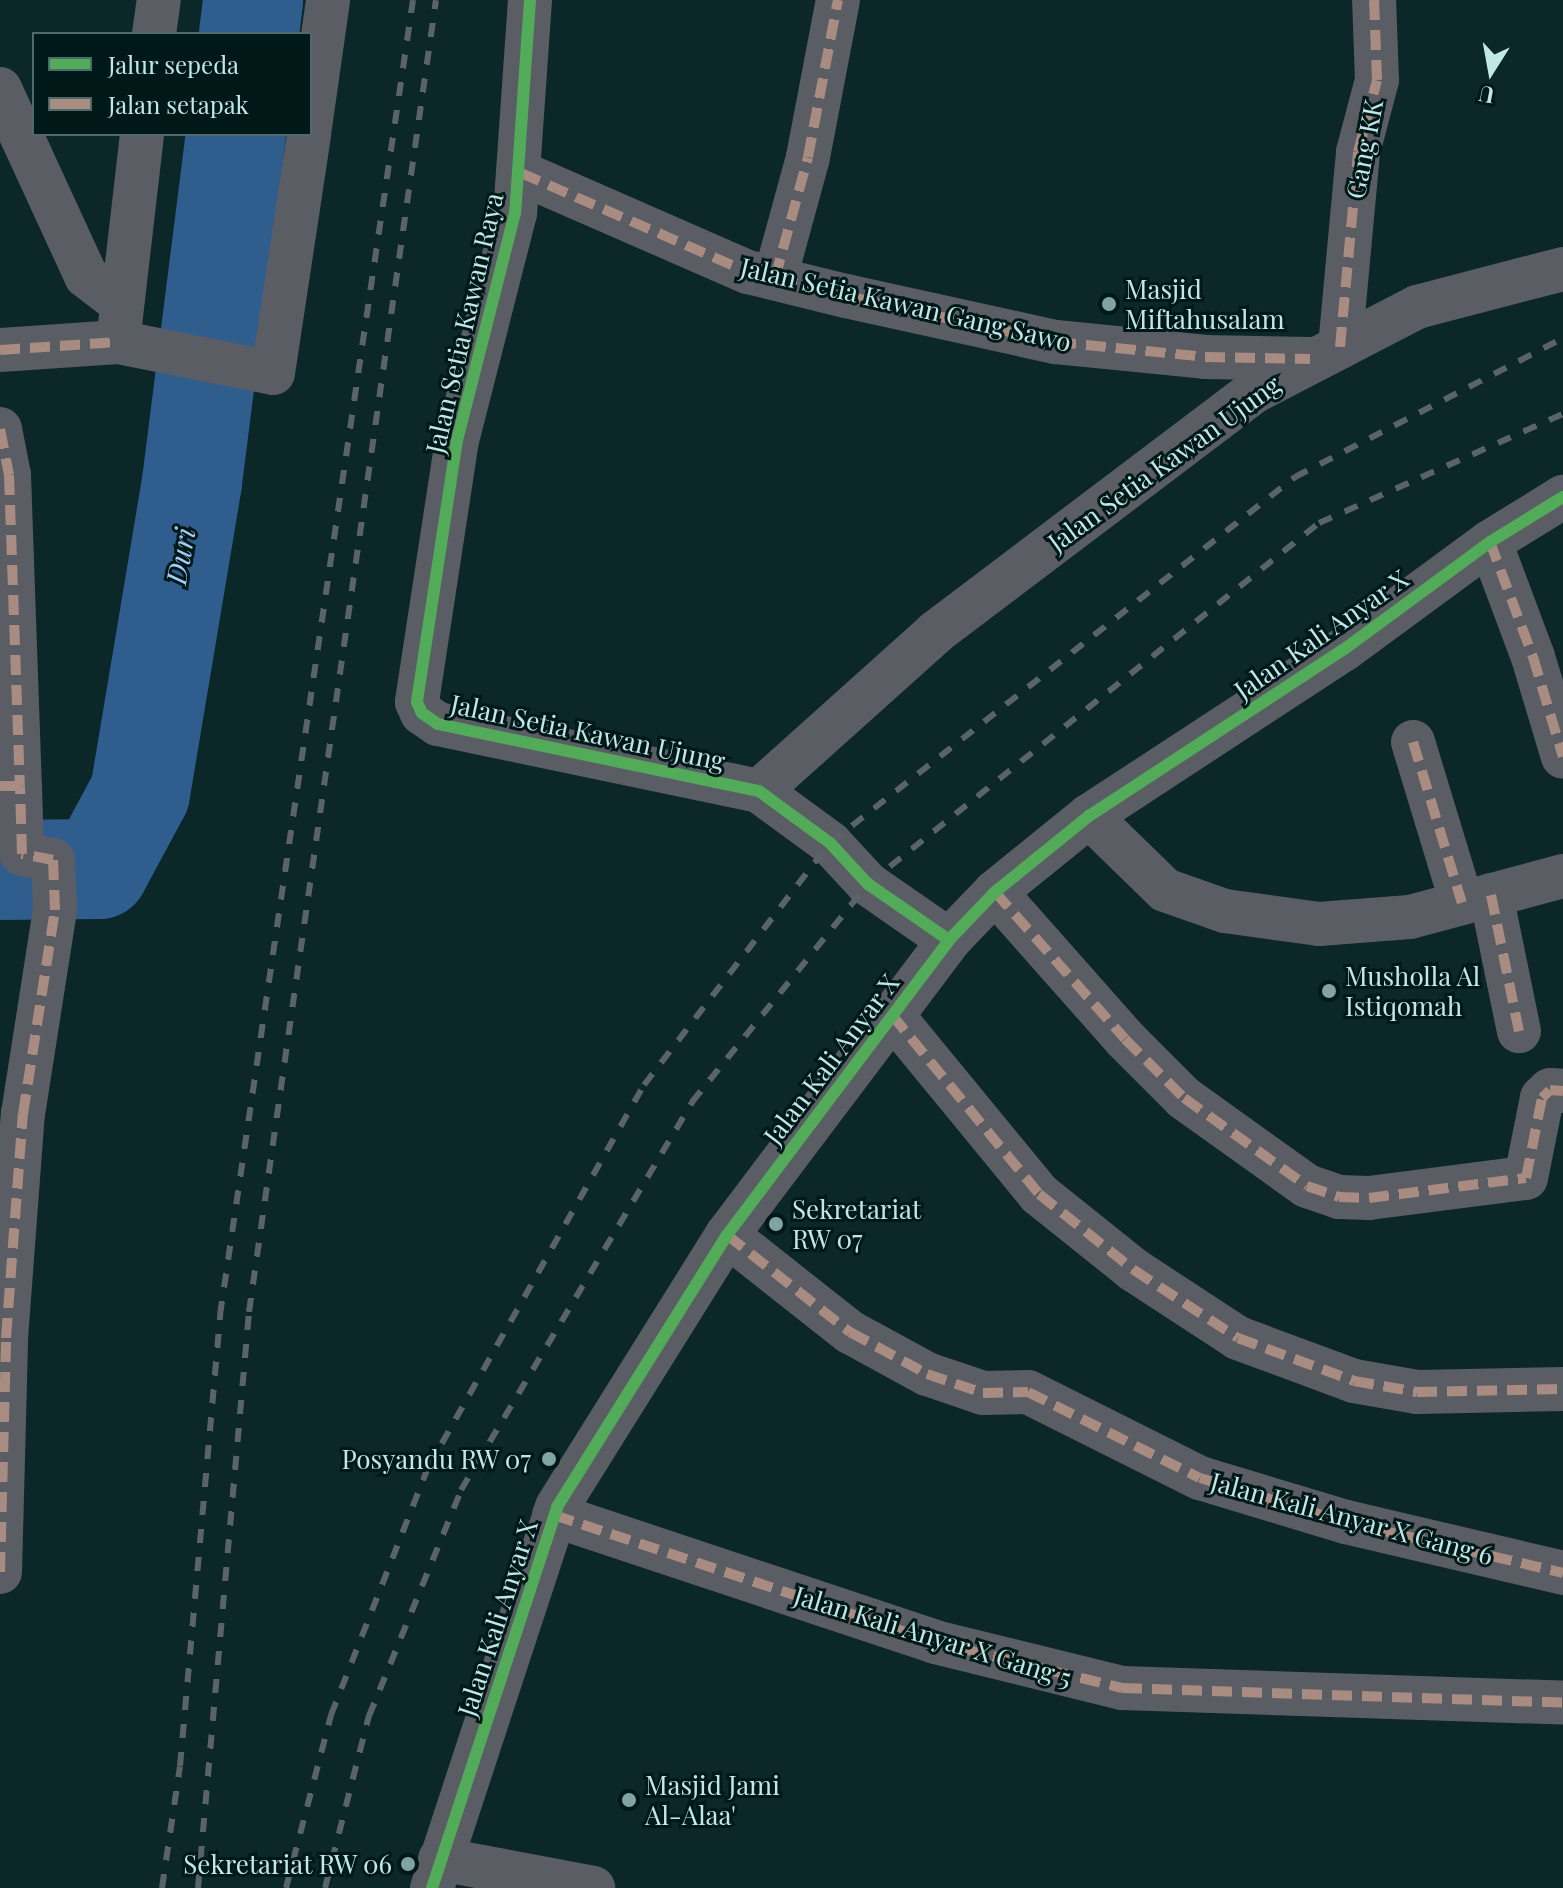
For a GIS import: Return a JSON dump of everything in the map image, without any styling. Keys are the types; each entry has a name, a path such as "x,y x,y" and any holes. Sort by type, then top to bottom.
{"street":[{"path":"154,32 159,0"},
{"path":"312,113 328,0"},
{"name":"Jalan Setia Kawan Raya","path":"417,702 457,440 521,173 530,0"},
{"path":"775,278 808,157 838,0"},
{"name":"Gang KK","path":"1325,353 1358,152 1377,80 1374,0"},
{"path":"0,89 86,276 128,331"},
{"path":"128,331 142,136"},
{"path":"0,350 128,331 265,374 273,373 309,136"},
{"name":"Jalan Setia Kawan Gang Sawo","path":"521,173 748,272 1056,342 1205,357 1325,353"},
{"name":"Jalan Setia Kawan Ujung","path":"417,702 438,724 759,791 936,632 1255,391 1417,307 1563,269"},
{"path":"0,429 10,489 10,786 22,854 53,860 55,910 23,1114 6,1338 0,1572"},
{"name":"Jalan Kali Anyar X","path":"436,1873 554,1515 727,1235 949,940 995,892 1089,816 1343,650 1490,542 1563,497"},
{"path":"1490,542 1530,646 1563,757"},
{"path":"1413,742 1476,899 1519,1031"},
{"path":"759,791 830,843 868,884 949,940"},
{"path":"1089,816 1165,890 1225,911 1319,924 1410,917 1563,876"},
{"path":"995,892 1125,1039 1184,1098 1307,1186 1339,1197 1369,1198 1526,1178 1542,1098 1550,1090 1563,1091"},
{"path":"892,1015 1039,1194 1134,1270 1238,1338 1354,1381 1417,1392 1563,1389"},
{"name":"Jalan Kali Anyar X Gang 6","path":"727,1235 850,1332 927,1374 983,1393 1028,1392 1200,1478 1346,1522 1563,1573"},
{"name":"Jalan Kali Anyar X Gang 5","path":"554,1515 935,1642 1122,1688 1563,1703"},
{"path":"436,1873 593,1888"}],"waterway":[{"name":"Duri","path":"249,32 253,0"},
{"name":"Duri","path":"0,870 99,869 140,793 192,482 236,136"}],"railway":[{"path":"162,1888 180,1766 220,1315 413,0"},
{"path":"198,1888 249,1312 436,0"},
{"path":"286,1888 331,1715 428,1468 644,1085 830,843 1295,477 1563,338"},
{"path":"325,1888 369,1716 461,1490 692,1102 868,884 1319,523 1563,414"}],"marked path":[{"path":"775,278 808,157 838,0"},
{"path":"1340,347 1358,152 1377,80 1374,0"},
{"path":"521,173 748,272 846,296 1056,342 1205,357 1310,359"},
{"path":"0,350 118,342"},
{"path":"0,429 9,475 20,786 0,786"},
{"path":"1490,542 1533,657 1563,757"},
{"path":"1413,742 1462,903"},
{"path":"0,1572 6,1338 23,1114 55,910 53,860 22,854 20,786"},
{"path":"995,892 1125,1039 1184,1098 1307,1186 1339,1197 1369,1198 1526,1178 1542,1098 1550,1090 1563,1091"},
{"path":"1491,895 1519,1031"},
{"path":"892,1015 1039,1194 1134,1270 1238,1338 1354,1381 1417,1392 1563,1389"},
{"path":"727,1235 850,1332 927,1374 983,1393 1028,1392 1200,1478 1346,1522 1563,1573"},
{"path":"554,1515 935,1642 1122,1688 1563,1703"}],"cycle path":[{"path":"530,0 515,213 457,440 417,702 422,713 438,724 759,791 830,843 868,884 949,940"},
{"path":"432,1888 557,1507 727,1235 949,940 995,892 1089,816 1343,650 1490,542 1563,497"}],"place":[{"name":"Masjid Miftahusalam","path":"1109,304"},
{"name":"Musholla Al Istiqomah","path":"1329,991"},
{"name":"Sekretariat RW 07","path":"776,1224"},
{"name":"Posyandu RW 07","path":"549,1459"},
{"name":"Masjid Jami Al-Alaa'","path":"629,1800"},
{"name":"Sekretariat RW 06","path":"408,1864"}]}
